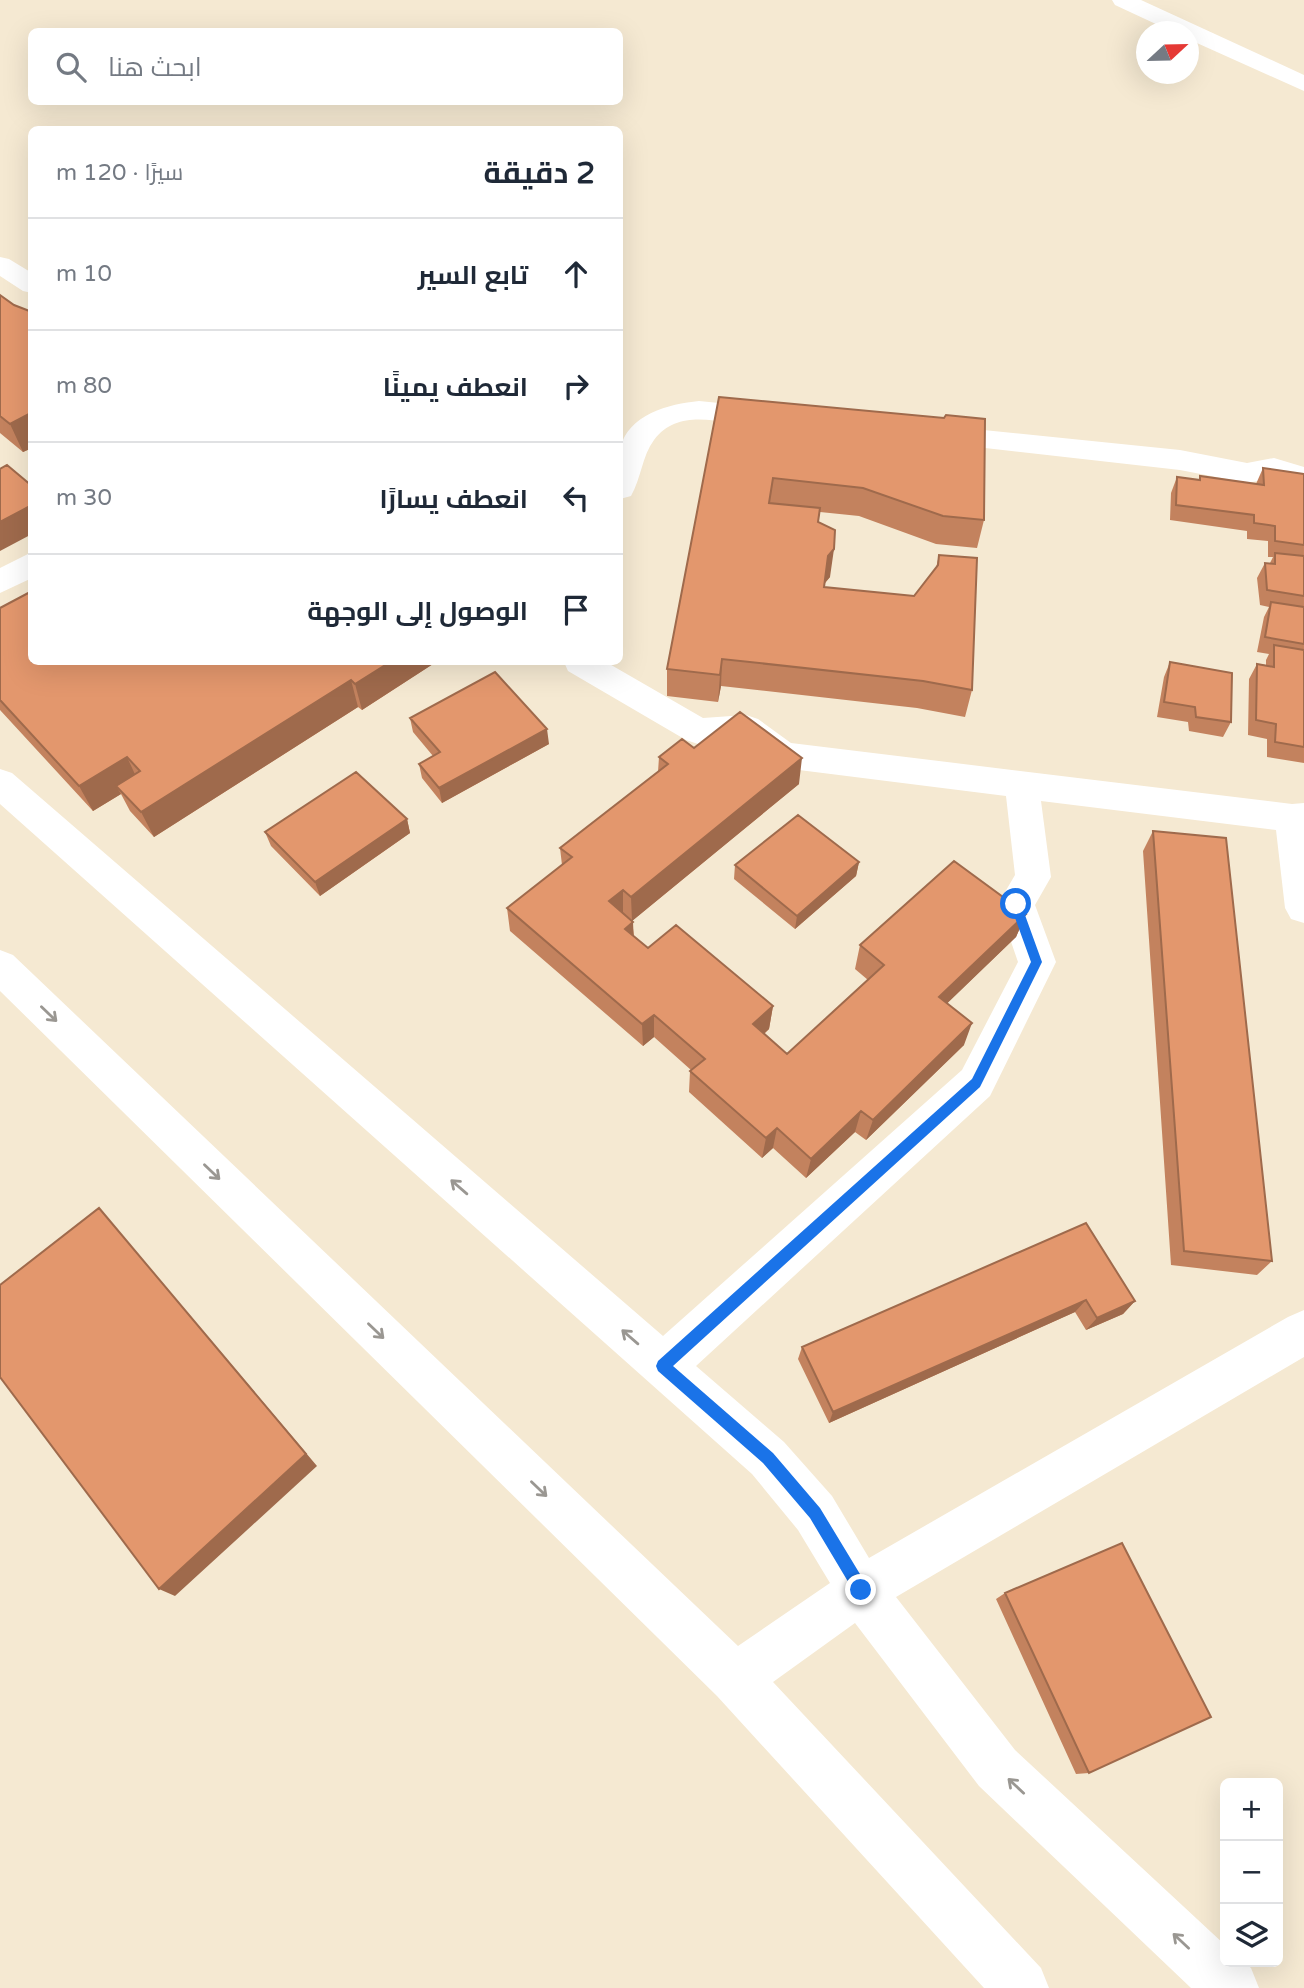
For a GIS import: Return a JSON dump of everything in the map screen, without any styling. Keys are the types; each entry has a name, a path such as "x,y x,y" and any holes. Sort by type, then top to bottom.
{"street":[{"path":"1123,0 1304,84"},
{"path":"0,265 28,282"},
{"path":"623,481 639,439 659,420 674,414 707,411 791,419"},
{"path":"902,431 1180,460 1247,473 1273,468 1304,477"},
{"path":"0,582 28,564"},
{"path":"585,665 698,731 746,728 783,755 1298,818 1304,908"},
{"path":"0,783 768,1458 815,1513 861,1590 923,1675 997,1768 1231,1988"},
{"path":"663,1366 976,1083 1037,962 1016,904 1033,877 1022,785"},
{"path":"0,966 734,1678 1021,1988"},
{"path":"734,1678 861,1590 1304,1332"}],"building":[{"path":"0,295 28,310 28,415 10,424 0,416"},
{"path":"719,397 944,418 946,415 985,419 984,520 943,516 863,488 773,478 769,503 820,508 818,522 835,530 834,549 828,556 824,587 914,596 938,565 939,555 977,558 972,690 923,681 722,659 720,675 667,669"},
{"path":"7,465 28,483 28,507 0,522 0,469"},
{"path":"1263,468 1304,474 1304,545 1275,541 1275,526 1254,523 1254,515 1176,505 1177,477 1200,480 1200,476 1264,485"},
{"path":"1275,553 1304,556 1304,596 1267,590 1265,563 1275,564"},
{"path":"28,593 28,665 385,665 355,684 351,680 141,812 116,786 140,771 127,757 79,786 0,700 0,608"},
{"path":"1271,602 1304,607 1304,644 1265,637"},
{"path":"1274,645 1304,650 1304,747 1275,742 1276,724 1256,720 1257,664 1274,667"},
{"path":"1170,662 1232,673 1231,722 1196,717 1195,707 1164,702"},
{"path":"495,672 547,729 439,788 419,764 440,752 410,718"},
{"path":"740,712 802,758 631,897 623,890 609,901 633,922 625,929 648,948 676,925 773,1006 753,1024 787,1054 884,965 860,945 954,861 1026,914 939,997 972,1023 873,1120 861,1111 811,1159 777,1128 766,1138 690,1071 705,1059 654,1015 642,1024 507,908 572,857 560,848 668,764 659,757 682,739 694,748"},
{"path":"356,772 407,819 315,882 265,832"},
{"path":"798,815 859,862 797,916 735,865"},
{"path":"1153,831 1226,838 1272,1261 1184,1251"},
{"path":"99,1208 306,1454 159,1589 0,1377 0,1285"},
{"path":"1086,1223 1135,1301 1097,1318 1086,1300 833,1412 802,1347"},
{"path":"1122,1543 1211,1717 1089,1773 1005,1593"}],"route":[{"path":"861,1590 815,1513 768,1458 663,1366 976,1083 1037,962 1016,904"}]}
